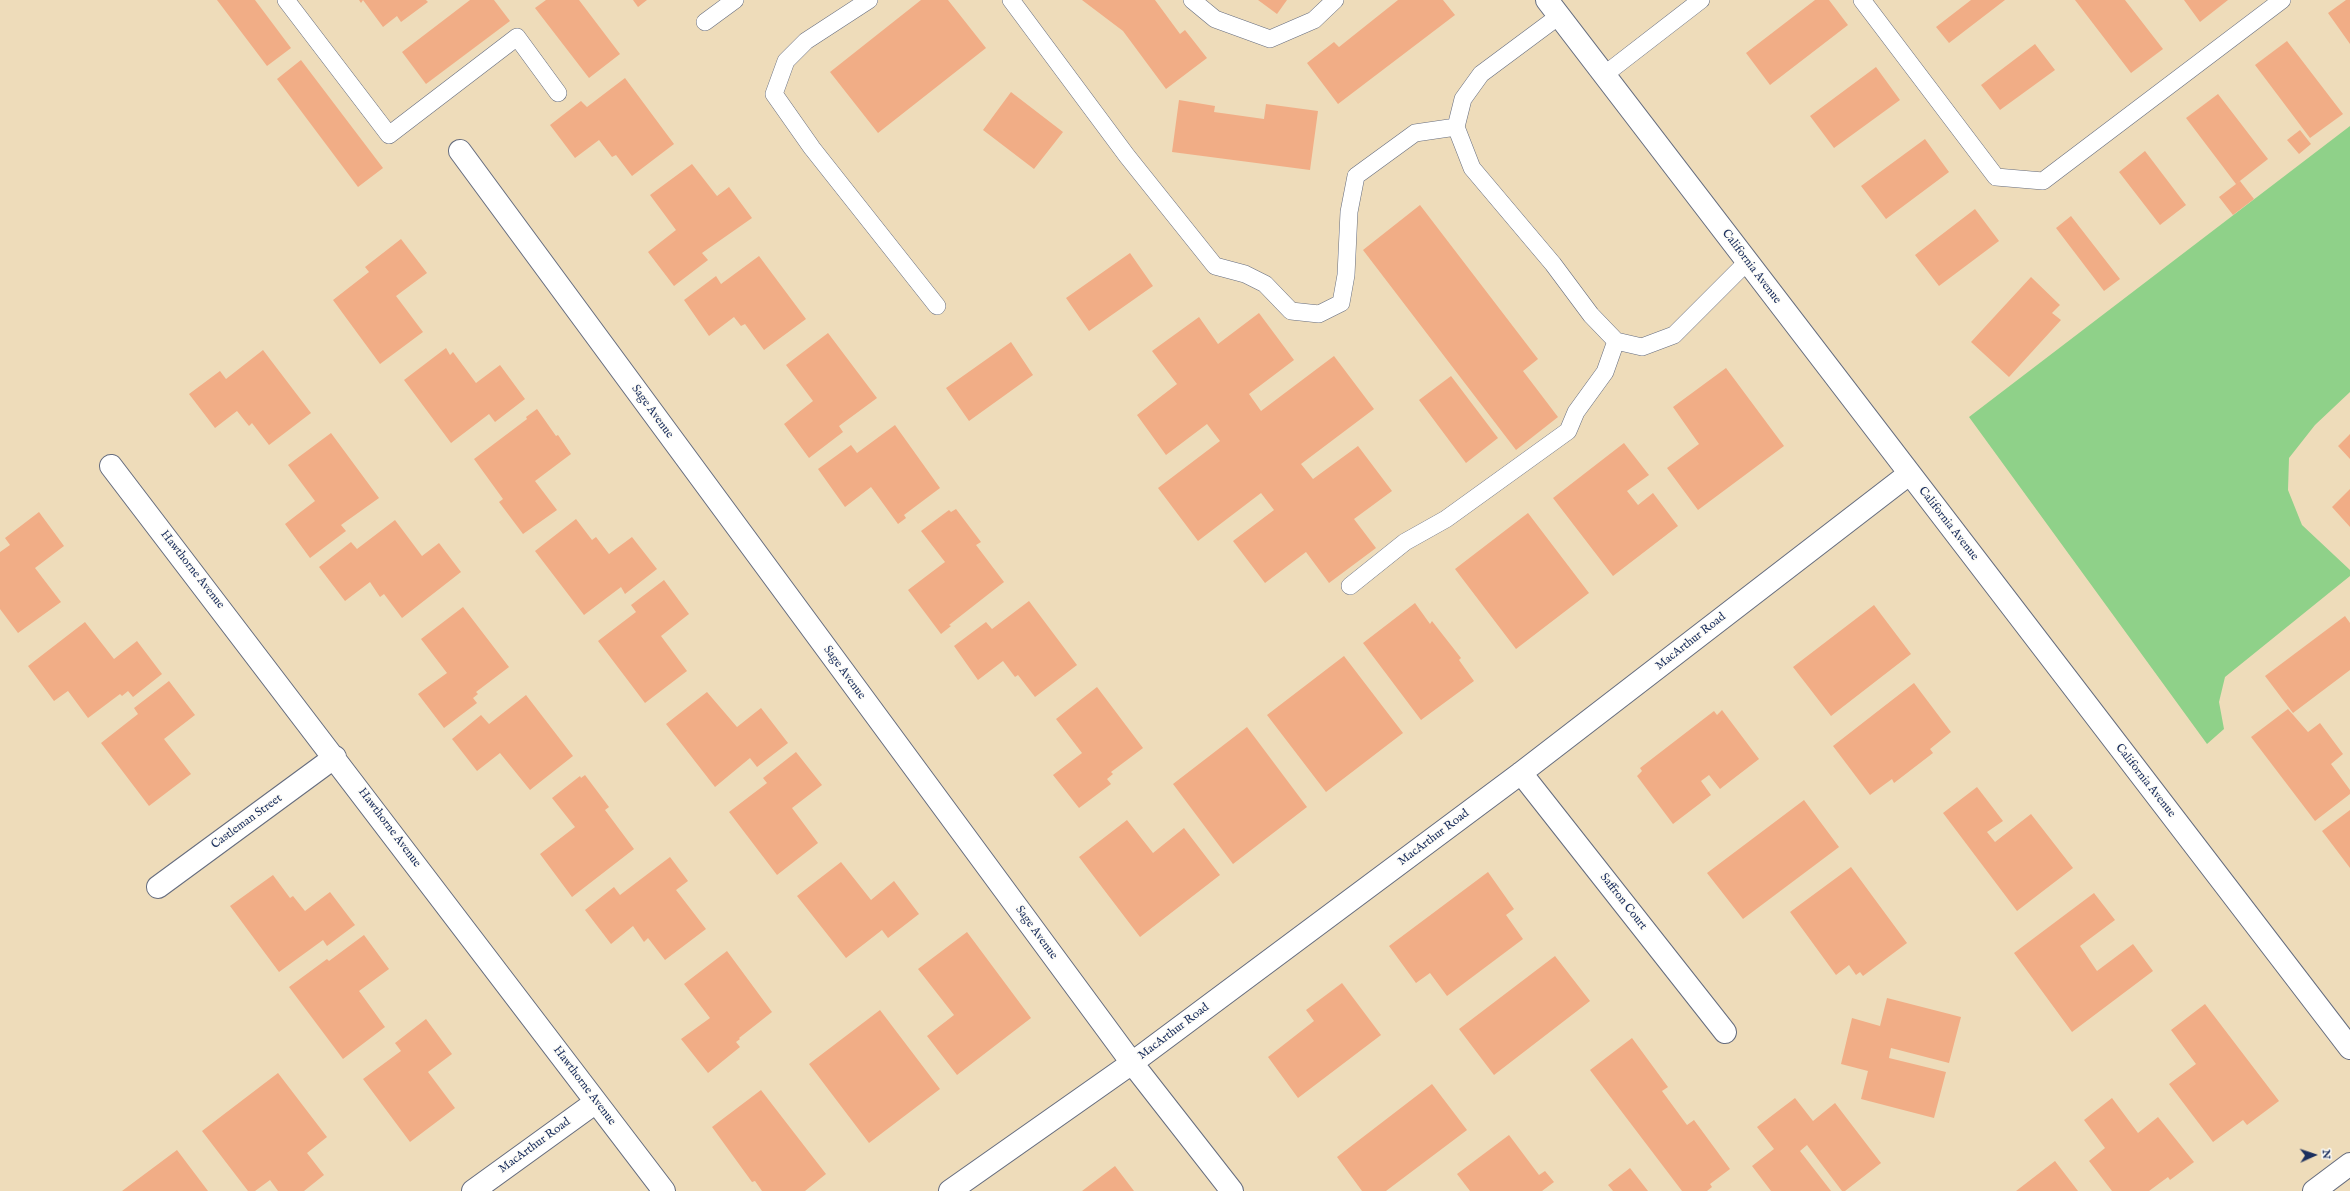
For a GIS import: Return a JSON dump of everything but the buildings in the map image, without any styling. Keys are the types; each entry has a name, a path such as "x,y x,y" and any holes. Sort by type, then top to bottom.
{"street":[{"name":"California Avenue","path":"1553,8 2350,1048"},
{"name":"Sage Avenue","path":"460,151 1132,1063 1232,1191"},
{"name":"Hawthorne Avenue","path":"111,466 335,757 664,1191"},
{"name":"MacArthur Road","path":"950,1191 1132,1063 1521,773 1909,474"},
{"name":"Castleman Street","path":"158,887 335,757"},
{"name":"Saffron Court","path":"1521,773 1725,1032"},
{"name":"MacArthur Road","path":"473,1191 596,1102"},
{"path":"2314,1191 2350,1164"}],"lane":[{"path":"286,0 389,135 517,37 558,93"},
{"path":"705,22 734,0"},
{"path":"869,0 806,42 791,56 786,61 774,94 812,148 937,306"},
{"path":"1011,0 1127,156 1215,266 1245,274 1265,284 1291,311 1319,314 1340,303 1346,275 1349,212 1356,176 1415,132 1456,127"},
{"path":"1192,0 1215,19 1270,39 1314,20 1335,0"},
{"path":"1604,75 1701,0"},
{"path":"1862,0 1996,178 2042,181 2282,0"},
{"path":"1553,8 1481,74 1463,99 1456,127 1472,168 1553,264 1591,315 1616,341 1642,347 1674,335 1747,262"},
{"path":"1350,586 1405,542 1452,514 1568,431 1576,412 1605,372 1616,341"}],"green space":[{"path":"2350,126 2350,392 2315,425 2289,458 2288,490 2302,525 2350,570 2350,576 2225,677 2219,702 2224,729 2207,744 1969,417"}]}
